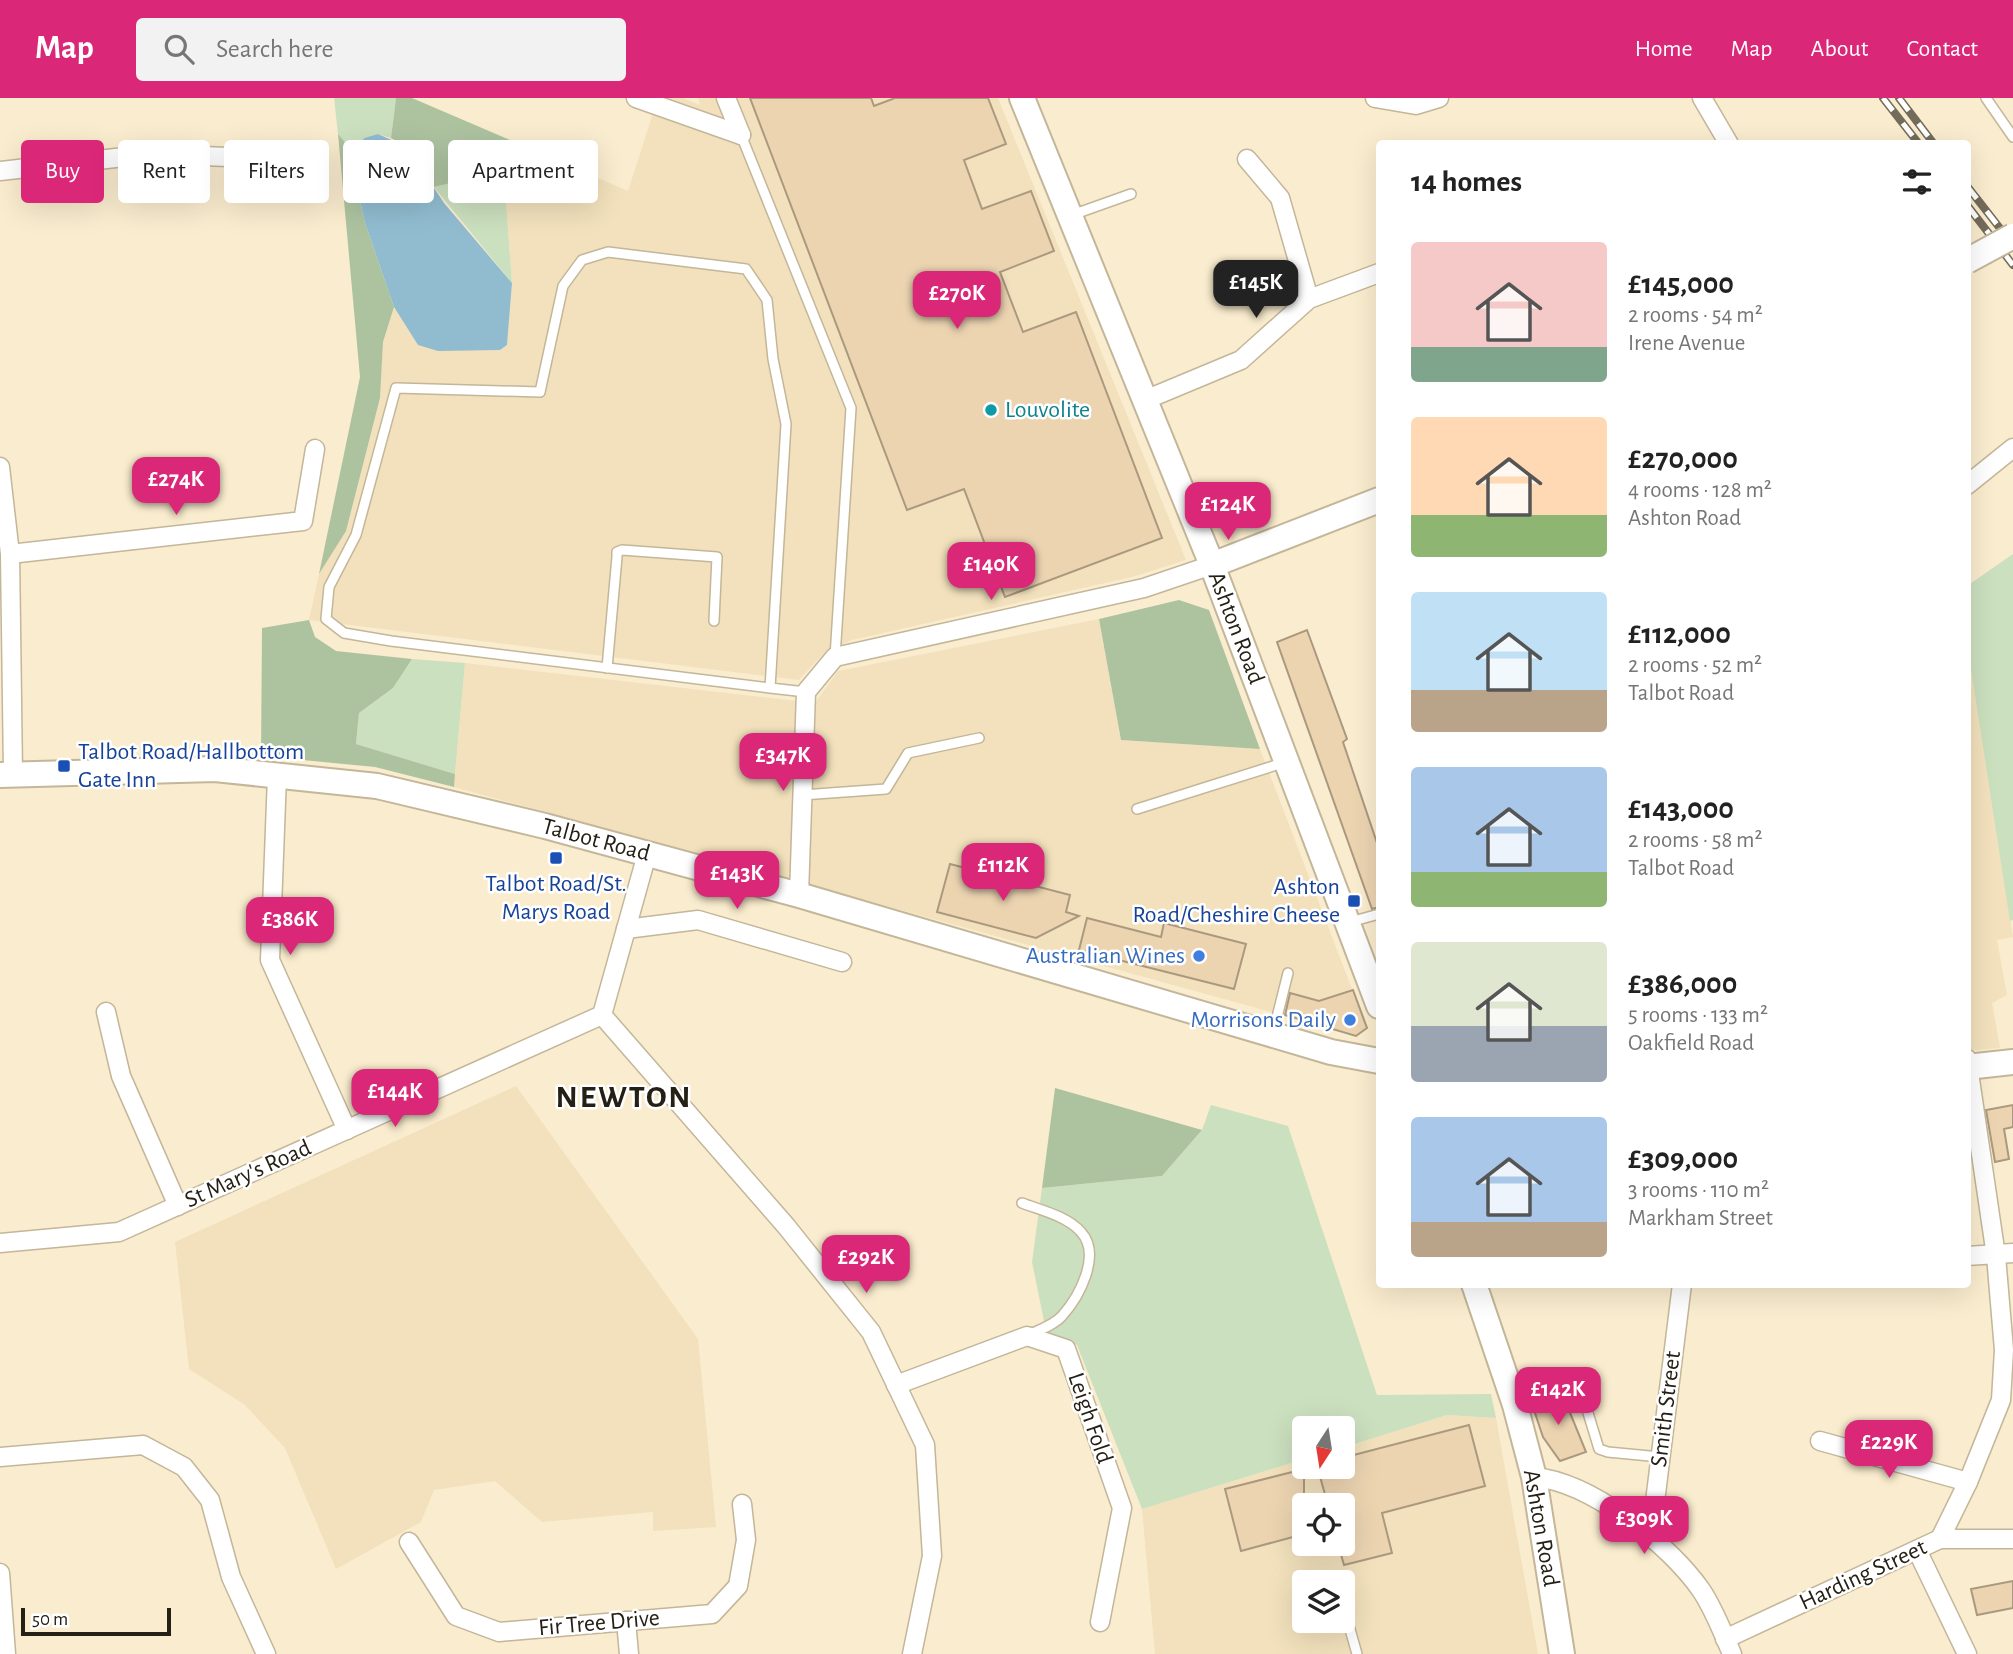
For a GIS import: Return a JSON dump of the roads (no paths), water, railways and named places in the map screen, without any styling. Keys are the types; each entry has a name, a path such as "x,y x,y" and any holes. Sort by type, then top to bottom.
{"street":[{"path":"636,98 741,135"},
{"path":"726,98 741,135"},
{"name":"Ashton Road","path":"1022,98 1212,565 1376,998"},
{"path":"1375,98 1416,105 1439,98"},
{"path":"1702,98 1727,140"},
{"path":"0,171 150,155 224,157"},
{"path":"1247,159 1280,198 1309,299"},
{"path":"1971,259 2013,236"},
{"path":"1145,400 1241,360 1309,299 1376,274"},
{"path":"10,554 303,521 315,449"},
{"path":"1971,482 2013,449"},
{"path":"0,467 3,518 10,554 6,775"},
{"path":"799,895 806,692 835,657 1144,588 1212,565 1376,501"},
{"name":"Talbot Road","path":"6,775 215,769 377,786 799,895 1331,1052 1376,1060"},
{"path":"276,776 270,960 347,1130"},
{"path":"647,854 602,1015 786,1226 871,1332 925,1446 932,1556 912,1654"},
{"path":"626,929 698,920 842,962"},
{"path":"106,1012 121,1076 178,1206"},
{"name":"St Mary's Road","path":"0,1243 119,1232 602,1015"},
{"path":"1971,1064 2013,1062"},
{"name":"Harding Street","path":"1729,1646 1940,1539 1968,1482 2001,1399 2005,1255 1971,1084"},
{"path":"1971,1256 2005,1255"},
{"name":"Ashton Road","path":"1475,1288 1515,1405 1534,1477 1562,1654"},
{"name":"Smith Street","path":"1651,1534 1681,1288"},
{"path":"896,1385 1027,1336"},
{"name":"Leigh Fold","path":"1027,1336 1066,1349 1122,1508 1100,1622"},
{"path":"1820,1441 1968,1482"},
{"path":"0,1457 143,1445 184,1467 210,1500 231,1577 267,1654"},
{"path":"1534,1477 1554,1478 1589,1495 1651,1534 1702,1591 1729,1646"},
{"name":"Fir Tree Drive","path":"409,1542 456,1616 499,1632 712,1614 738,1587 746,1540 742,1504"},
{"path":"1940,1539 2013,1539"},
{"path":"1917,1550 1966,1654"},
{"path":"0,1573 6,1654"},
{"path":"626,1621 629,1654"}],"lane":[{"path":"1986,98 2013,137"},
{"path":"741,135 850,408 835,657"},
{"path":"1070,216 1130,194"},
{"path":"770,688 786,424 773,359 767,300 746,270 608,252 582,260 564,286 540,392 397,388 356,535 329,587 326,619 344,633 391,641 607,668 770,688 806,692"},
{"path":"607,668 617,552 622,550 717,557 719,562 714,621"},
{"path":"802,795 886,789 908,754 979,737"},
{"path":"1137,809 1287,762"},
{"path":"1348,922 1376,915"},
{"path":"1272,1035 1288,973"},
{"path":"1022,1203 1056,1216 1081,1232 1088,1245 1090,1265 1079,1290 1061,1318 1027,1336"},
{"path":"1586,1403 1599,1449 1660,1457"},
{"path":"1350,1633 1356,1654"}],"water":[{"path":"378,134 391,140 363,140"},
{"path":"434,188 512,283 507,345 500,350 438,351 418,345 394,307 361,203 434,203"}],"railway":[{"path":"1883,98 1916,140"},
{"path":"1899,98 1931,140"},
{"path":"1971,191 2013,245"},
{"path":"1971,210 2013,265"}],"place":[{"name":"Louvolite","path":"991,410"},
{"name":"Talbot Road/Hallbottom Gate Inn","path":"64,766"},
{"name":"Talbot Road/St. Marys Road","path":"556,858"},
{"name":"Ashton Road/Cheshire Cheese","path":"1354,901"},
{"name":"Australian Wines","path":"1199,956"},
{"name":"Morrisons Daily","path":"1350,1020"}],"district":[{"name":"NEWTON","path":"624,1097"}]}
